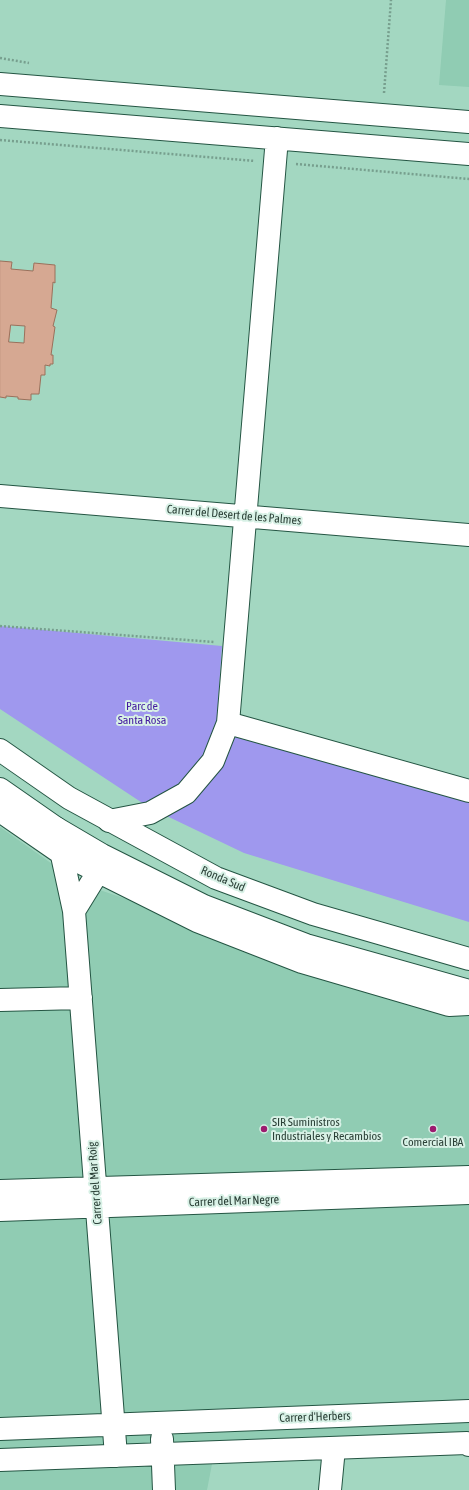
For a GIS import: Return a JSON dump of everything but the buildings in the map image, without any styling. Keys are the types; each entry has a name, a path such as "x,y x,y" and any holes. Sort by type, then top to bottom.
{"street":[{"path":"0,84 469,122"},
{"path":"0,116 469,154"},
{"path":"109,821 150,813 186,793 213,761 228,722 277,138"},
{"name":"Carrer del Desert de les Palmes","path":"0,496 469,534"},
{"path":"228,722 469,791"},
{"name":"Ronda Sud","path":"0,750 69,798 216,878 313,914 469,959"},
{"path":"0,789 56,828 102,855 204,906 306,945 469,991"},
{"path":"0,810 60,852 196,922 302,962 449,1005 469,1004"},
{"name":"Carrer del Mar Roig","path":"56,828 74,911 116,1456"},
{"path":"74,911 98,872"},
{"path":"0,1000 81,998"},
{"name":"Carrer del Mar Negre","path":"0,1210 96,1197 469,1177"},
{"name":"Carrer del Mar Negre","path":"0,1191 96,1197 469,1193"},
{"name":"Carrer d'Herbers","path":"0,1429 469,1411"},
{"path":"161,1423 164,1490"},
{"path":"0,1460 334,1448 469,1445"},
{"path":"330,1490 334,1448"}],"path":[{"path":"384,91 391,0"},
{"path":"0,140 469,179"},
{"path":"0,626 234,644"}],"shaded area":[{"path":"446,0 469,0 469,87 439,85"},
{"path":"0,827 79,883 469,1015 469,1444 213,1459 207,1490 0,1490"}],"green space":[{"name":"Parc de Santa Rosa","path":"0,626 222,646 216,732 469,800 469,922 244,853 150,808 0,709"}],"place":[{"name":"SIR Suministros Industriales y Recambios","path":"264,1129"},
{"name":"Comercial IBA","path":"433,1129"}]}
